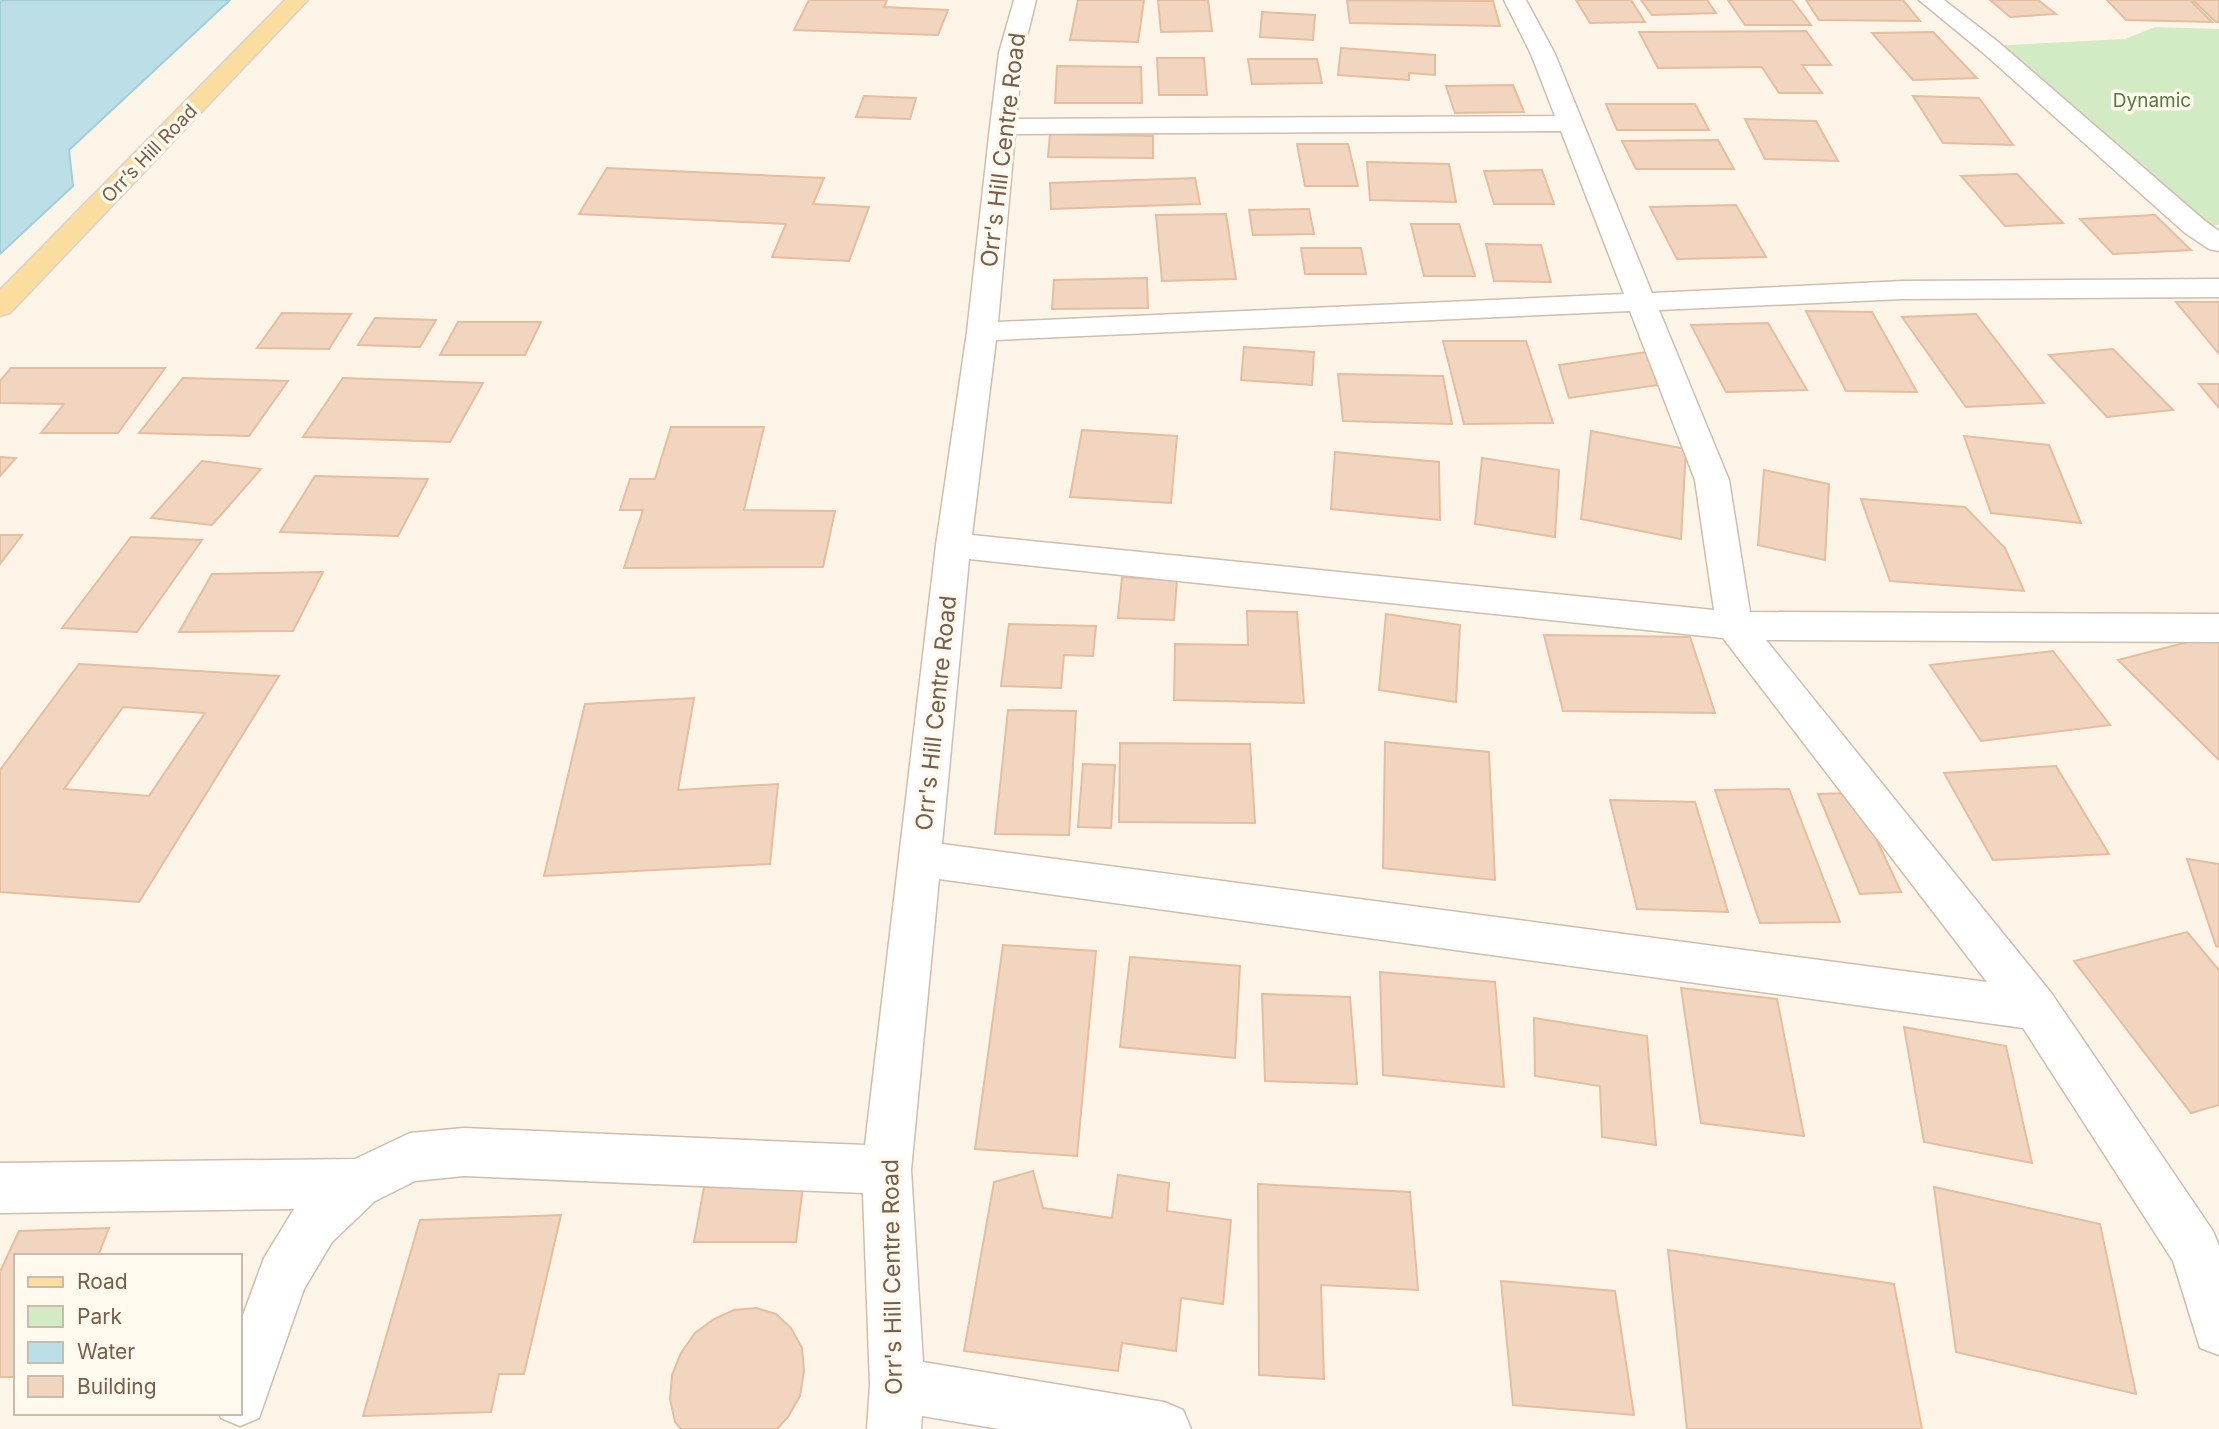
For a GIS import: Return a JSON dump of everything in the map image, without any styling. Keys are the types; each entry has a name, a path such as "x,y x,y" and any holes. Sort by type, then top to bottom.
{"main road":[{"name":"Orr’s Hill Road","path":"0,307 297,0"}],"street":[{"name":"Orr's Hill Centre Road","path":"896,1407 887,1170 953,545 982,332 1002,127 1011,53 1025,0"},
{"path":"1515,0 1543,54 1712,480 1734,626 2036,1009 2207,1248 2219,1329"},
{"path":"1930,0 1989,46 2195,227 2219,243"},
{"path":"1002,127 1569,123"},
{"path":"982,332 1644,304 1903,290 2219,288"},
{"path":"953,545 1734,626 2219,628"},
{"path":"921,859 2036,1009"},
{"path":"242,1393 282,1276 314,1224 358,1184 410,1157 464,1152 887,1170"},
{"path":"0,1188 358,1184"},
{"path":"896,1407 1164,1429"}],"green space":[{"name":"Dynamic","path":"2155,27 2219,29 2219,225 2195,227 1989,46 2125,39"}],"water":[{"path":"0,0 230,0 69,150 73,186 0,254"}],"building":[{"path":"809,0 887,0 884,7 948,10 938,35 794,30"},
{"path":"1078,0 1144,0 1138,42 1070,40"},
{"path":"1158,0 1208,0 1212,31 1161,32"},
{"path":"1347,0 1493,1 1500,26 1350,23"},
{"path":"1576,0 1631,0 1645,22 1590,23"},
{"path":"1641,0 1707,0 1716,13 1652,15"},
{"path":"1728,0 1792,0 1811,25 1745,25"},
{"path":"1806,0 1903,0 1920,21 1819,20"},
{"path":"1990,0 2038,0 2056,14 2010,17"},
{"path":"2107,0 2190,0 2212,22 2126,20"},
{"path":"2193,0 2219,0 2219,22 2216,22"},
{"path":"1262,12 1315,15 1313,40 1260,37"},
{"path":"1806,31 1831,65 1802,65 1822,93 1779,93 1762,67 1658,68 1639,32"},
{"path":"1933,32 1977,78 1913,80 1872,33"},
{"path":"1341,48 1435,55 1435,75 1409,73 1409,80 1338,75"},
{"path":"1157,58 1204,58 1207,95 1159,95"},
{"path":"1248,59 1317,59 1322,83 1252,84"},
{"path":"1057,66 1141,67 1142,103 1055,103"},
{"path":"1513,85 1524,112 1455,113 1446,86"},
{"path":"864,96 916,98 910,119 856,117"},
{"path":"1913,96 1979,98 2013,145 1943,143"},
{"path":"1606,104 1695,104 1709,130 1617,130"},
{"path":"1745,119 1816,121 1838,161 1765,159"},
{"path":"1050,134 1153,136 1153,158 1048,157"},
{"path":"1718,140 1734,169 1636,169 1622,141"},
{"path":"1297,144 1348,144 1358,186 1305,186"},
{"path":"1367,162 1449,164 1456,202 1370,200"},
{"path":"607,168 824,178 813,204 869,207 849,261 772,257 786,224 579,214"},
{"path":"1542,170 1554,204 1494,204 1484,171"},
{"path":"2017,174 2063,223 2005,226 1961,176"},
{"path":"1195,178 1200,204 1051,209 1050,183"},
{"path":"1736,205 1766,257 1677,259 1650,207"},
{"path":"1309,209 1314,234 1253,235 1249,210"},
{"path":"1226,214 1236,279 1162,281 1156,215"},
{"path":"2155,215 2191,250 2113,254 2080,219"},
{"path":"1411,224 1459,224 1475,276 1424,276"},
{"path":"1486,244 1541,245 1551,282 1494,281"},
{"path":"1301,248 1361,248 1366,274 1305,274"},
{"path":"1147,278 1148,308 1052,309 1054,280"},
{"path":"2176,302 2219,302 2219,354"},
{"path":"1806,311 1872,312 1917,392 1846,391"},
{"path":"282,313 351,314 329,349 257,348"},
{"path":"1976,314 2044,403 1966,407 1902,317"},
{"path":"375,318 436,320 420,347 358,345"},
{"path":"458,322 541,322 525,355 440,355"},
{"path":"1768,323 1807,390 1726,392 1691,325"},
{"path":"1443,341 1526,341 1553,423 1464,424"},
{"path":"1244,347 1314,352 1312,385 1241,380"},
{"path":"2113,349 2173,410 2107,417 2049,355"},
{"path":"1646,352 1658,385 1569,398 1559,365"},
{"path":"11,368 165,368 118,433 41,433 64,404 0,403 0,381"},
{"path":"1338,374 1443,376 1452,424 1343,421"},
{"path":"183,378 288,381 249,436 139,433"},
{"path":"343,378 483,383 450,442 303,437"},
{"path":"2199,384 2219,384 2219,408"},
{"path":"671,427 764,427 744,510 835,511 823,567 624,568 643,510 620,510 630,479 655,479"},
{"path":"1082,430 1177,436 1171,503 1070,497"},
{"path":"1591,431 1686,449 1681,539 1581,519"},
{"path":"1964,436 2049,445 2081,523 1991,513"},
{"path":"1335,452 1439,462 1440,520 1331,509"},
{"path":"0,457 16,458 0,476"},
{"path":"1482,458 1559,470 1555,537 1475,524"},
{"path":"202,461 261,469 212,525 151,518"},
{"path":"1764,470 1829,484 1825,560 1758,545"},
{"path":"315,476 428,479 398,536 280,532"},
{"path":"1861,499 1965,507 2005,548 2024,591 1890,581"},
{"path":"0,535 22,535 0,564"},
{"path":"131,537 202,540 137,632 62,628"},
{"path":"323,572 293,631 179,632 212,574"},
{"path":"1122,577 1177,580 1174,620 1118,618"},
{"path":"1247,611 1297,612 1304,703 1174,700 1175,644 1248,645"},
{"path":"1386,614 1460,625 1456,702 1379,690"},
{"path":"1009,624 1096,626 1093,656 1064,655 1061,688 1001,686"},
{"path":"1544,635 1690,637 1715,713 1563,711"},
{"path":"2211,636 2219,643 2219,760 2118,660"},
{"path":"2053,651 2110,725 1981,741 1930,665"},
{"path":"79,664 279,676 139,902 0,892 0,770","holes":["123,707 205,713 149,796 64,789"]},
{"path":"694,698 678,790 778,784 770,864 544,876 585,704"},
{"path":"1008,710 1076,711 1069,835 995,834"},
{"path":"1385,742 1489,752 1495,880 1383,868"},
{"path":"1120,743 1250,744 1255,823 1119,822"},
{"path":"1083,764 1115,765 1111,828 1078,827"},
{"path":"2056,766 2109,854 1993,860 1944,773"},
{"path":"1789,789 1840,922 1760,923 1715,790"},
{"path":"1855,793 1901,892 1860,894 1818,794"},
{"path":"1610,800 1695,802 1728,912 1637,909"},
{"path":"2187,859 2219,864 2219,947 2216,946"},
{"path":"2187,932 2219,970 2219,1105 2191,1113 2074,961"},
{"path":"1003,945 1096,951 1077,1156 975,1149"},
{"path":"1130,957 1240,966 1235,1058 1120,1047"},
{"path":"1380,972 1495,982 1504,1087 1383,1075"},
{"path":"1681,988 1777,999 1804,1136 1701,1123"},
{"path":"1262,994 1350,997 1357,1084 1265,1081"},
{"path":"1534,1018 1647,1036 1656,1145 1602,1137 1600,1086 1535,1076"},
{"path":"1904,1027 2006,1046 2032,1163 1924,1142"},
{"path":"1033,1171 1043,1208 1112,1218 1118,1175 1169,1183 1167,1211 1231,1220 1223,1304 1181,1298 1176,1351 1122,1343 1118,1371 964,1351 994,1182"},
{"path":"1258,1184 1410,1192 1418,1290 1321,1285 1324,1379 1259,1375"},
{"path":"803,1186 796,1242 694,1242 704,1187"},
{"path":"1934,1187 2100,1224 2136,1394 1956,1352"},
{"path":"561,1215 524,1374 499,1374 491,1412 363,1416 420,1220"},
{"path":"109,1228 99,1254 14,1254 14,1377 0,1377 0,1272 19,1231"},
{"path":"1668,1250 1894,1284 1922,1429 1687,1429"},
{"path":"1501,1281 1615,1291 1634,1415 1513,1405"},
{"path":"756,1308 776,1314 791,1328 802,1348 804,1371 800,1396 788,1417 777,1429 681,1429 675,1422 670,1399 672,1375 681,1353 695,1333 714,1319 734,1310"}]}
